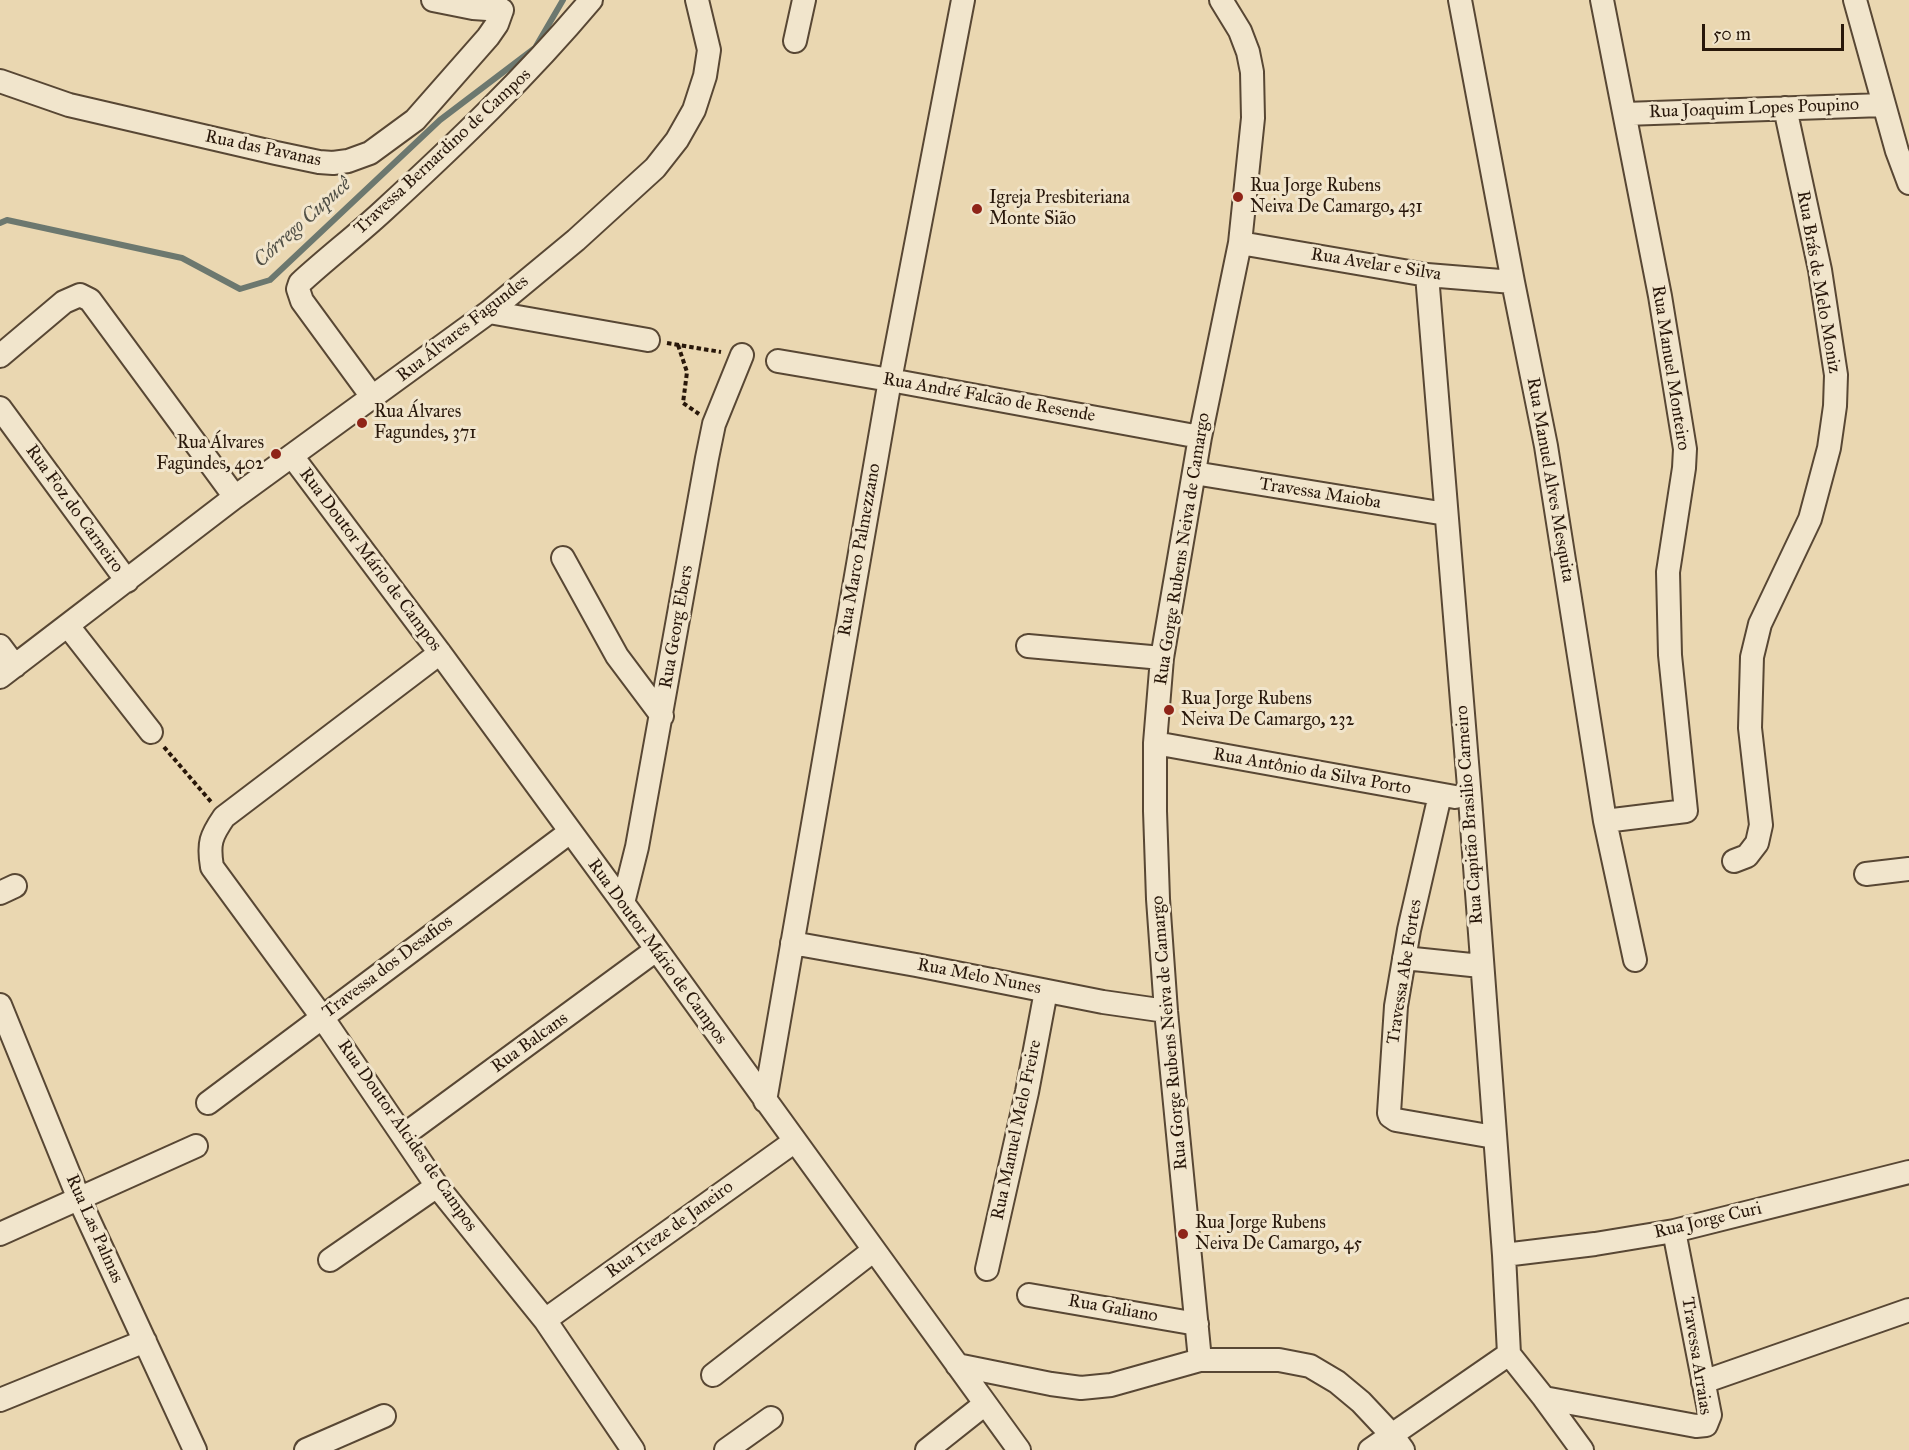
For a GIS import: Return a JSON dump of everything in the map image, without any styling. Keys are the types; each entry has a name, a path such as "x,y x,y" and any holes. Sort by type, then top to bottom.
{"street":[{"path":"434,0 473,8 508,5"},
{"name":"Travessa Bernardino de Campos","path":"373,398 302,301 298,289 300,283 478,124 528,72 591,0"},
{"name":"Rua Álvares Fagundes","path":"8,672 235,497 489,312 655,168 677,140 694,110 705,76 709,50 697,0"},
{"path":"795,41 804,0"},
{"name":"Rua Marco Palmezzano","path":"765,1101 890,380 963,0"},
{"name":"Rua Gorge Rubens Neiva de Camargo","path":"1200,1360 1158,899 1155,743 1162,657 1200,437 1240,243 1253,118 1252,72 1240,31 1221,0"},
{"name":"Rua Manuel Alves Mesquita","path":"1460,0 1546,446 1605,821 1635,960"},
{"name":"Rua Manuel Monteiro","path":"1602,0 1660,296 1685,449 1668,572 1670,655 1686,811 1605,821"},
{"path":"1855,0 1883,105 1903,147 1909,183"},
{"name":"Rua das Pavanas","path":"0,81 69,105 276,153 319,162 348,161 370,153 415,120 488,37 508,5"},
{"name":"Rua Joaquim Lopes Poupino","path":"1624,114 1883,105"},
{"name":"Rua Brás de Melo Moniz","path":"1734,861 1747,856 1757,843 1761,825 1750,728 1752,657 1760,624 1810,519 1829,448 1835,406 1836,375 1820,270 1785,108"},
{"name":"Rua Avelar e Silva","path":"1240,243 1427,275 1513,282"},
{"name":"Rua Capitão Brasilio Carneiro","path":"1427,275 1470,799 1504,1255 1509,1354"},
{"path":"0,356 64,302 80,295 90,300 235,497"},
{"path":"489,312 648,340"},
{"name":"Rua Georg Ebers","path":"623,903 637,847 662,716 714,424 742,355"},
{"name":"Rua André Falcão de Resende","path":"778,362 890,380 1200,437"},
{"name":"Rua Foz do Carneiro","path":"0,408 126,580"},
{"name":"Rua Doutor Mário de Campos","path":"292,456 623,903 1019,1450"},
{"name":"Travessa Maioba","path":"1194,473 1446,514"},
{"path":"563,558 617,656 662,716"},
{"path":"68,626 151,732"},
{"path":"0,646 8,672"},
{"path":"1028,646 1162,657"},
{"name":"Rua Doutor Alcides de Campos","path":"440,653 224,817 213,834 209,849 212,867 322,1017 437,1186 545,1320 633,1450"},
{"name":"Rua Antônio da Silva Porto","path":"1155,743 1470,799"},
{"name":"Travessa Abe Fortes","path":"1440,795 1404,958 1396,1006 1390,1116 1396,1120 1494,1137"},
{"name":"Travessa dos Desafios","path":"208,1103 570,832"},
{"path":"1866,874 1909,868"},
{"name":"Rua Melo Nunes","path":"792,943 1103,1002 1167,1011"},
{"name":"Rua Balcans","path":"404,1135 656,950"},
{"path":"1404,958 1481,966"},
{"name":"Rua Manuel Melo Freire","path":"987,1269 1027,1092 1046,991"},
{"name":"Rua Las Palmas","path":"0,1005 79,1199 195,1450"},
{"name":"Rua Treze de Janeiro","path":"545,1320 795,1141"},
{"path":"0,1234 196,1146"},
{"name":"Rua Jorge Curi","path":"1504,1255 1595,1244 1674,1231 1909,1172"},
{"path":"330,1260 437,1186"},
{"name":"Travessa Arraias","path":"1544,1398 1706,1425 1710,1415 1674,1231"},
{"path":"713,1375 874,1250"},
{"name":"Rua Galiano","path":"1029,1295 1197,1324"},
{"path":"1703,1382 1909,1310"},
{"path":"0,1400 145,1341"},
{"path":"1370,1450 1397,1443 1509,1354 1582,1450"},
{"path":"957,1365 1081,1388 1111,1385 1200,1360 1279,1360 1310,1366 1337,1382 1361,1402 1397,1443"},
{"path":"927,1450 985,1404"},
{"path":"308,1450 384,1416"},
{"path":"726,1450 771,1418"}],"path":[{"path":"648,340 742,355"},
{"path":"678,345 687,372 683,403 714,424"},
{"path":"151,732 224,817"}],"waterway":[{"name":"Córrego Cupucê","path":"0,223 7,220 182,258 240,289 270,280 440,120 535,48 563,0"}],"place":[{"name":"Rua Jorge Rubens Neiva De Camargo, 431","path":"1238,197"},
{"name":"Igreja Presbiteriana Monte Sião","path":"977,209"},
{"name":"Rua Álvares Fagundes, 371","path":"362,423"},
{"name":"Rua Álvares Fagundes, 402","path":"276,454"},
{"name":"Rua Jorge Rubens Neiva De Camargo, 232","path":"1169,710"},
{"name":"Rua Jorge Rubens Neiva De Camargo, 45","path":"1183,1234"}]}
